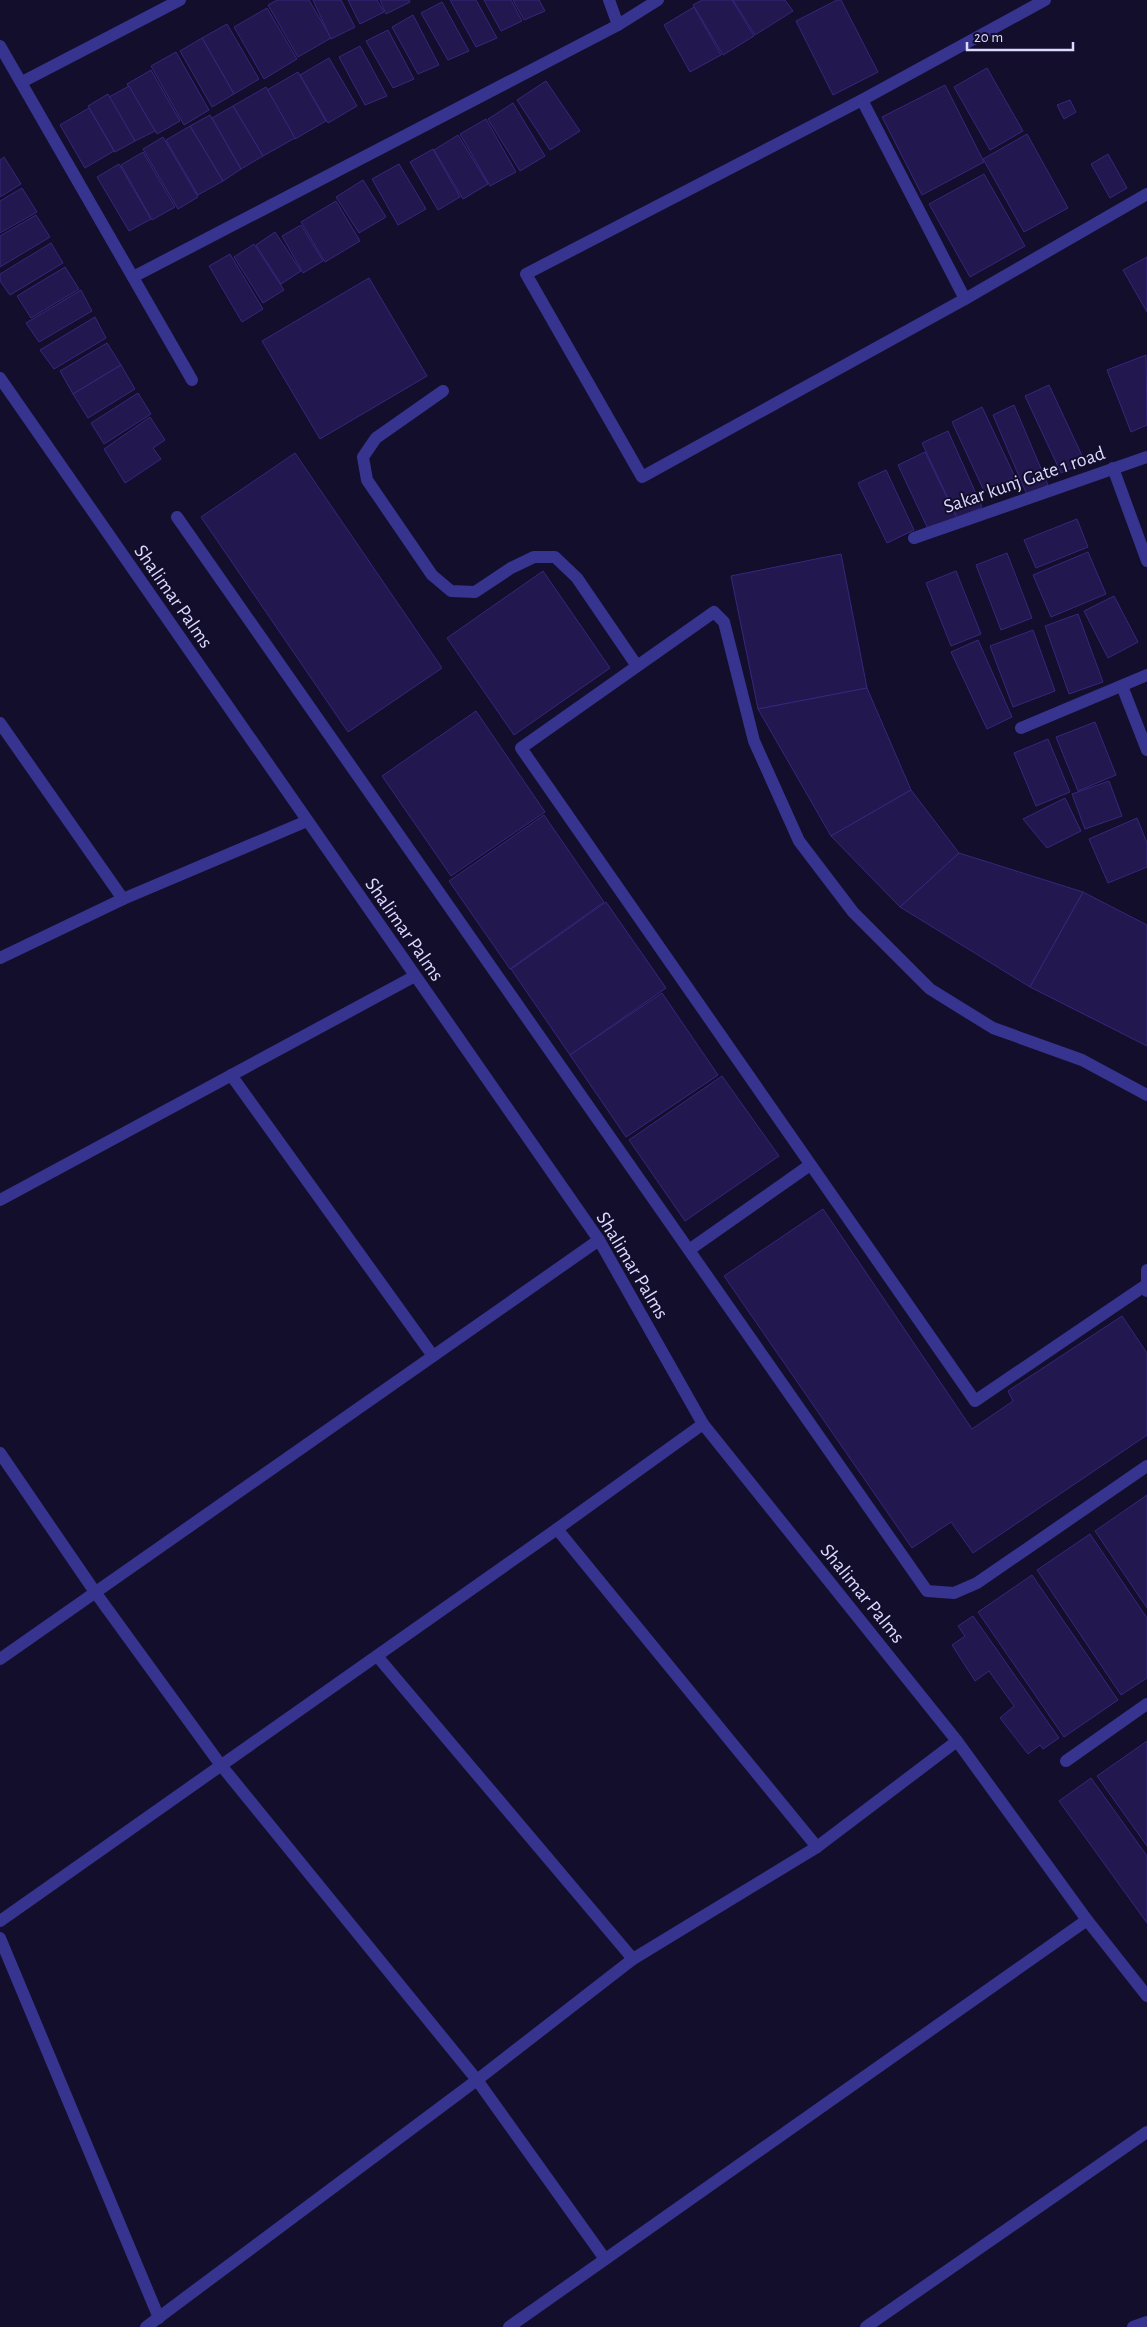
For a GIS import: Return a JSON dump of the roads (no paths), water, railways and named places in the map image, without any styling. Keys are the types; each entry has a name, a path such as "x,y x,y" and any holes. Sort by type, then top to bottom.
{"street":[{"path":"22,82 180,0"},
{"path":"609,0 618,25"},
{"path":"133,277 618,25 658,0"},
{"path":"1045,0 862,100 526,274 642,477 965,299 1147,194"},
{"path":"0,46 192,380"},
{"path":"862,100 965,299"},
{"name":"Shalimar Palms","path":"0,378 599,1240 703,1424 957,1740 1087,1920 1147,1996"},
{"path":"442,391 376,438 363,457 367,480 432,575 451,591 475,592 511,568 534,557 556,557 577,578 637,666"},
{"name":"Sakar kunj Gate 1 road","path":"914,538 1147,457"},
{"path":"1113,468 1147,561"},
{"path":"177,517 927,1591 954,1593 977,1583 1147,1466"},
{"path":"1147,1095 1082,1060 994,1028 930,989 853,912 798,842 754,741 724,622 714,612 521,748 975,1401 1146,1288 1147,1270"},
{"path":"1021,728 1147,675"},
{"path":"1122,686 1147,750"},
{"path":"0,723 4,738 123,899"},
{"path":"0,958 123,899 307,820"},
{"path":"0,1200 415,976"},
{"path":"231,1075 432,1356"},
{"path":"689,1250 810,1165"},
{"path":"0,1659 599,1240"},
{"path":"0,1921 703,1424"},
{"path":"0,1452 95,1592 220,1764 477,2080 605,2258"},
{"path":"557,1529 817,1847"},
{"path":"377,1656 633,1959"},
{"path":"1066,1760 1147,1704"},
{"path":"146,2327 477,2080 633,1959 817,1847 957,1740"},
{"path":"510,2327 605,2258 1087,1920"},
{"path":"0,1938 159,2318"},
{"path":"866,2327 1147,2132"},
{"path":"1133,2327 1147,2322"}]}
